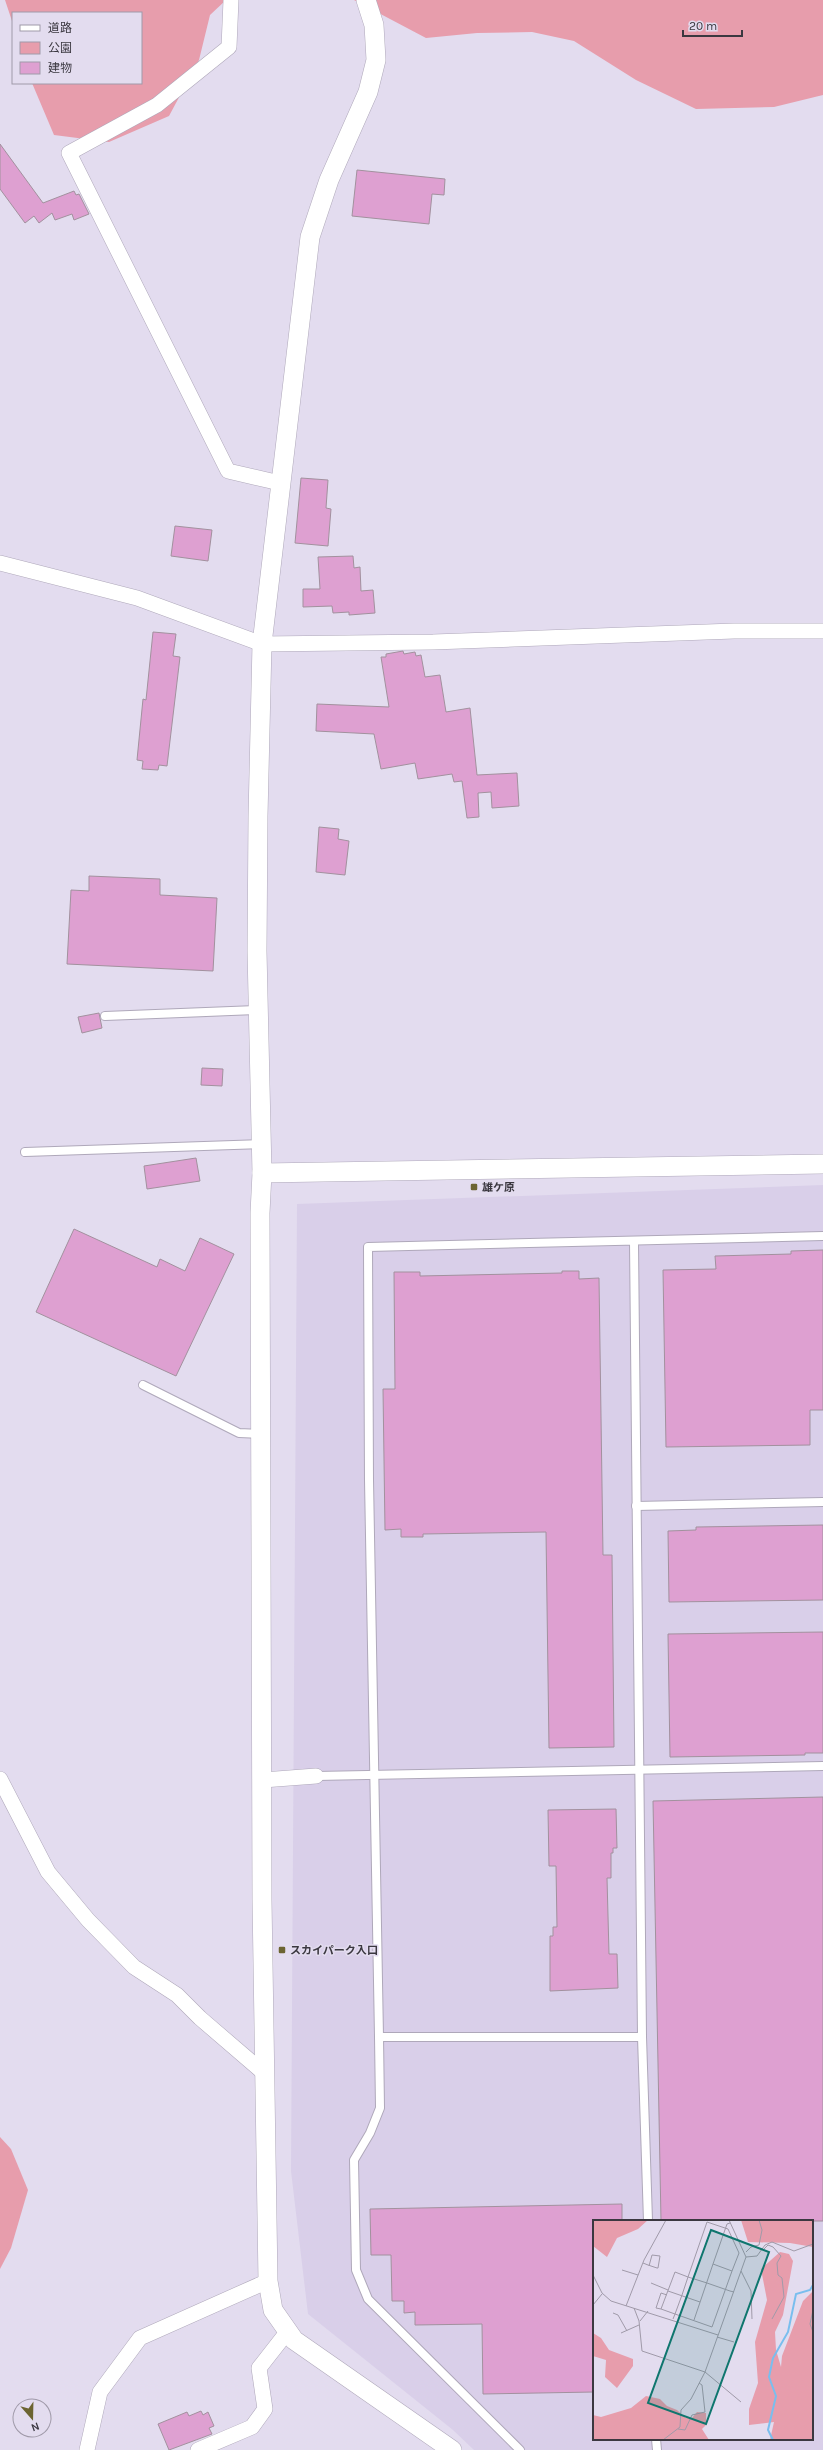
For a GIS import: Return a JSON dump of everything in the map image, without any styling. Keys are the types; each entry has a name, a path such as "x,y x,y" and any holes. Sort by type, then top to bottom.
{"street":[{"path":"231,0 229,47 157,105 69,153 228,471 280,482"},
{"path":"366,0 374,25 376,60 368,92 329,180 310,237 262,644 258,824 259,1010 262,1144 260,1213 264,2073 268,2281 273,2310 294,2340 452,2450"},
{"path":"0,563 138,598 262,644 433,642 734,631 823,631"},
{"path":"262,1173 823,1164"},
{"path":"263,1780 316,1776"},
{"path":"0,1779 48,1872 88,1920 134,1967 177,1995 200,2018 264,2073"},
{"path":"87,2448 100,2392 140,2338 268,2281"},
{"path":"198,2450 252,2427 264,2409 259,2368 288,2332"}],"lane":[{"path":"105,1016 259,1010"},
{"path":"25,1152 262,1144"},
{"path":"520,2450 368,2299 356,2270 354,2160 370,2133 380,2108 374,1776 368,1247 634,1242 823,1236"},
{"path":"634,1242 642,2037 648,2220"},
{"path":"142,1384 239,1433 261,1434"},
{"path":"636,1506 823,1502"},
{"path":"316,1776 823,1766"},
{"path":"379,2037 642,2037"},
{"path":"656,2440 657,2450"}],"shaded area":[{"path":"823,1185 823,2450 474,2450 453,2430 308,2314 291,2171 297,1204"}],"green space":[{"path":"5,0 226,0 210,15 199,60 169,116 109,142 54,135 32,84 142,84 142,12 12,12 12,21"},
{"path":"354,0 823,0 823,95 774,107 696,109 636,80 574,41 532,32 477,33 426,38"},
{"path":"0,2137 11,2149 28,2190 11,2248 0,2269"}],"building":[{"path":"0,144 43,203 74,191 76,195 79,194 89,214 74,220 72,214 55,220 52,213 39,223 34,216 25,223 0,189"},
{"path":"357,170 445,179 444,195 432,194 429,224 352,216"},
{"path":"301,478 328,480 326,508 331,509 328,546 295,543"},
{"path":"175,526 212,530 208,561 171,556"},
{"path":"353,556 354,568 360,567 361,591 373,590 375,613 349,615 349,612 333,613 332,606 303,607 303,589 320,589 318,557"},
{"path":"153,632 176,634 173,656 180,657 167,766 159,765 158,770 142,769 143,761 137,760 143,699 146,700"},
{"path":"403,651 404,654 415,652 416,656 421,655 425,677 440,675 446,712 470,708 477,775 517,773 519,806 492,808 491,792 478,793 479,817 467,818 462,781 454,782 452,774 418,779 415,763 381,769 374,734 316,731 317,704 389,707 381,657 386,657 386,654"},
{"path":"319,827 339,829 338,839 349,841 345,875 316,872"},
{"path":"89,876 160,879 160,895 217,898 213,971 67,964 71,890 89,891"},
{"path":"99,1013 102,1028 82,1033 78,1017"},
{"path":"202,1068 223,1069 222,1086 201,1085"},
{"path":"196,1158 200,1181 147,1189 144,1166"},
{"path":"74,1229 157,1267 160,1259 185,1271 200,1238 234,1254 176,1376 36,1312"},
{"path":"823,1250 823,1410 810,1410 810,1445 666,1447 663,1270 716,1269 715,1256 791,1254 791,1251"},
{"path":"562,1271 579,1271 579,1279 599,1278 603,1555 612,1555 614,1747 549,1748 546,1532 423,1534 423,1537 401,1537 401,1529 385,1530 383,1389 395,1389 394,1272 420,1272 420,1276 562,1273"},
{"path":"823,1525 823,1600 669,1602 668,1531 696,1530 696,1527"},
{"path":"823,1632 823,1753 805,1753 805,1755 670,1757 668,1634"},
{"path":"823,1797 823,2221 661,2220 653,1801"},
{"path":"616,1809 617,1848 613,1848 613,1853 611,1853 611,1878 607,1878 609,1954 617,1954 618,1988 550,1991 550,1936 553,1936 553,1927 557,1927 556,1866 549,1866 548,1810"},
{"path":"622,2204 622,2220 593,2220 593,2392 483,2394 482,2324 415,2325 415,2312 404,2313 404,2301 392,2301 391,2255 371,2255 370,2209"},
{"path":"201,2411 203,2415 208,2412 214,2426 209,2428 212,2434 169,2450 158,2424 187,2412 189,2416"}],"place":[{"name":"雄ケ原","path":"474,1187"},
{"name":"スカイパーク入口","path":"282,1950"}]}
